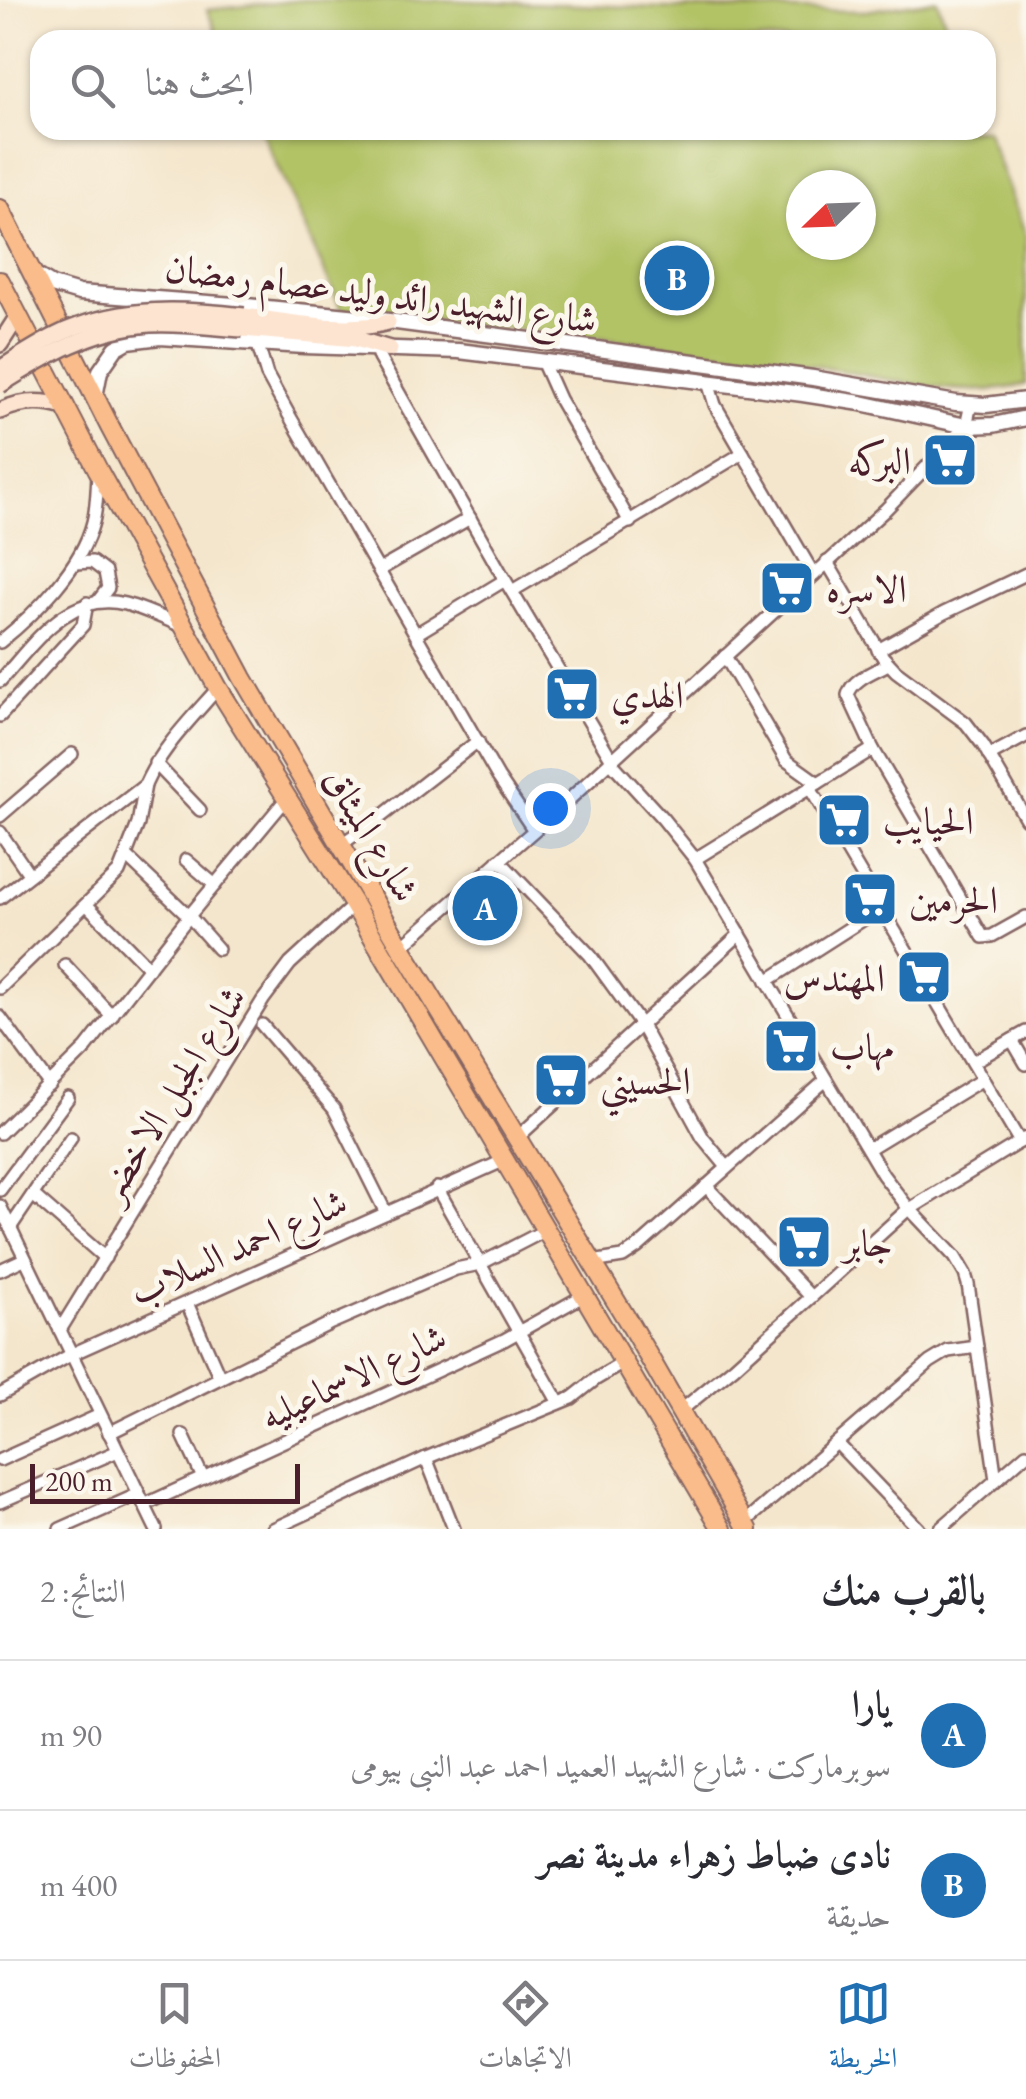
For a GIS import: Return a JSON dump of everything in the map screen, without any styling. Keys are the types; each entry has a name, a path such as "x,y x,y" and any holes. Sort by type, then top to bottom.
{"main road":[{"name":"شارع الميثاق","path":"0,208 243,678 746,1526"},
{"name":"شارع الميثاق","path":"0,281 64,407 218,688 354,906 722,1529"},
{"path":"64,407 34,402 3,409 8,390 0,371 68,330 115,316 168,310 356,340 383,349"},
{"path":"0,344 18,316"},
{"path":"0,385 67,345 117,328 244,323 350,328 388,322"},
{"path":"571,1276 585,1272 592,1261"},
{"path":"588,1304 613,1296"}],"street":[{"name":"شارع الشهيد رائد وليد عصام رمضان","path":"30,271 61,289 79,294 247,306 388,322 813,378 972,404 1026,400"},
{"path":"95,397 100,371 113,351 96,327 96,314 104,295"},
{"name":"شارع الشهيد رائد وليد عصام رمضان","path":"113,351 128,341 160,336 458,352 861,404 966,426 994,426 1026,418"},
{"path":"257,342 267,376 533,829"},
{"path":"383,349 379,358 611,761 695,859 890,1185 961,1265 968,1284 996,1480"},
{"path":"585,366 586,349"},
{"path":"542,361 559,399 630,522"},
{"path":"708,382 712,400 814,575"},
{"path":"401,947 885,510 966,426 972,404"},
{"path":"416,634 630,522 743,453"},
{"path":"0,642 75,563 93,522 98,470"},
{"path":"379,570 470,518"},
{"path":"0,681 52,624 69,611 104,596 108,588 105,572 92,562 75,563"},
{"path":"828,562 888,664 956,714 975,734 1026,819"},
{"path":"878,650 1026,574"},
{"path":"93,602 126,604 184,627"},
{"path":"0,716 83,625 93,602"},
{"path":"679,1412 910,1208 1023,1140 882,908 814,785 786,760 726,656"},
{"path":"888,664 849,688 848,695 873,748 980,933 987,938 1026,917"},
{"path":"0,988 118,872 140,817 145,785 155,763 218,688"},
{"path":"989,756 1026,736"},
{"path":"340,844 478,741"},
{"path":"695,859 873,748"},
{"path":"0,816 72,754"},
{"path":"155,763 200,810"},
{"path":"0,898 145,785"},
{"path":"0,1133 86,1048 287,798"},
{"path":"0,832 29,874"},
{"path":"126,856 218,949"},
{"path":"186,860 215,885"},
{"path":"499,860 584,947 641,1025 702,1138 727,1167"},
{"path":"87,905 149,968"},
{"name":"شارع الجبل الاخضر","path":"60,1330 280,975 354,906"},
{"path":"767,980 882,908"},
{"path":"517,1138 740,934"},
{"path":"65,965 112,1016"},
{"path":"0,1017 50,1085"},
{"path":"262,1025 334,1109 386,1212"},
{"path":"973,1062 1026,1032"},
{"path":"1012,1040 1026,1064"},
{"path":"868,1149 983,1079"},
{"path":"592,1261 614,1260 631,1252 826,1080"},
{"path":"0,1190 68,1098"},
{"path":"10,1228 72,1138"},
{"name":"شارع احمد السلاب","path":"0,1394 72,1354 505,1160"},
{"path":"706,1186 811,1297"},
{"path":"437,1188 560,1403"},
{"path":"33,1196 104,1258"},
{"path":"0,1206 156,1529"},
{"path":"109,1433 329,1324 456,1269 480,1264 546,1230"},
{"path":"0,1270 24,1258"},
{"path":"187,1303 220,1378"},
{"name":"شارع الاسماعيليه","path":"60,1529 203,1478 588,1304"},
{"path":"746,1526 930,1362 948,1351 977,1347"},
{"path":"273,1529 298,1524 426,1458 572,1398 624,1362"},
{"path":"0,1460 100,1414"},
{"path":"184,1435 203,1478"},
{"path":"837,1442 919,1529"},
{"path":"0,1502 118,1451"},
{"path":"940,1529 1026,1454"},
{"path":"426,1458 454,1529"}],"green space":[{"path":"303,0 441,0 865,11 937,0 948,30 216,30 207,10"},
{"path":"265,140 990,140 1026,235 1026,384 1001,389 946,389 807,365 342,311"}],"place":[{"name":"نادى ضباط زهراء مدينة نصر","path":"677,278"},
{"name":"البركه","path":"950,460"},
{"name":"الاسره","path":"787,588"},
{"name":"الهدي","path":"572,694"},
{"name":"الحيايب","path":"844,820"},
{"name":"الحرمين","path":"870,899"},
{"name":"يارا","path":"485,908"},
{"name":"المهندس","path":"924,977"},
{"name":"مهاب","path":"791,1046"},
{"name":"الحسيني","path":"561,1080"},
{"name":"جابر","path":"804,1242"}]}
